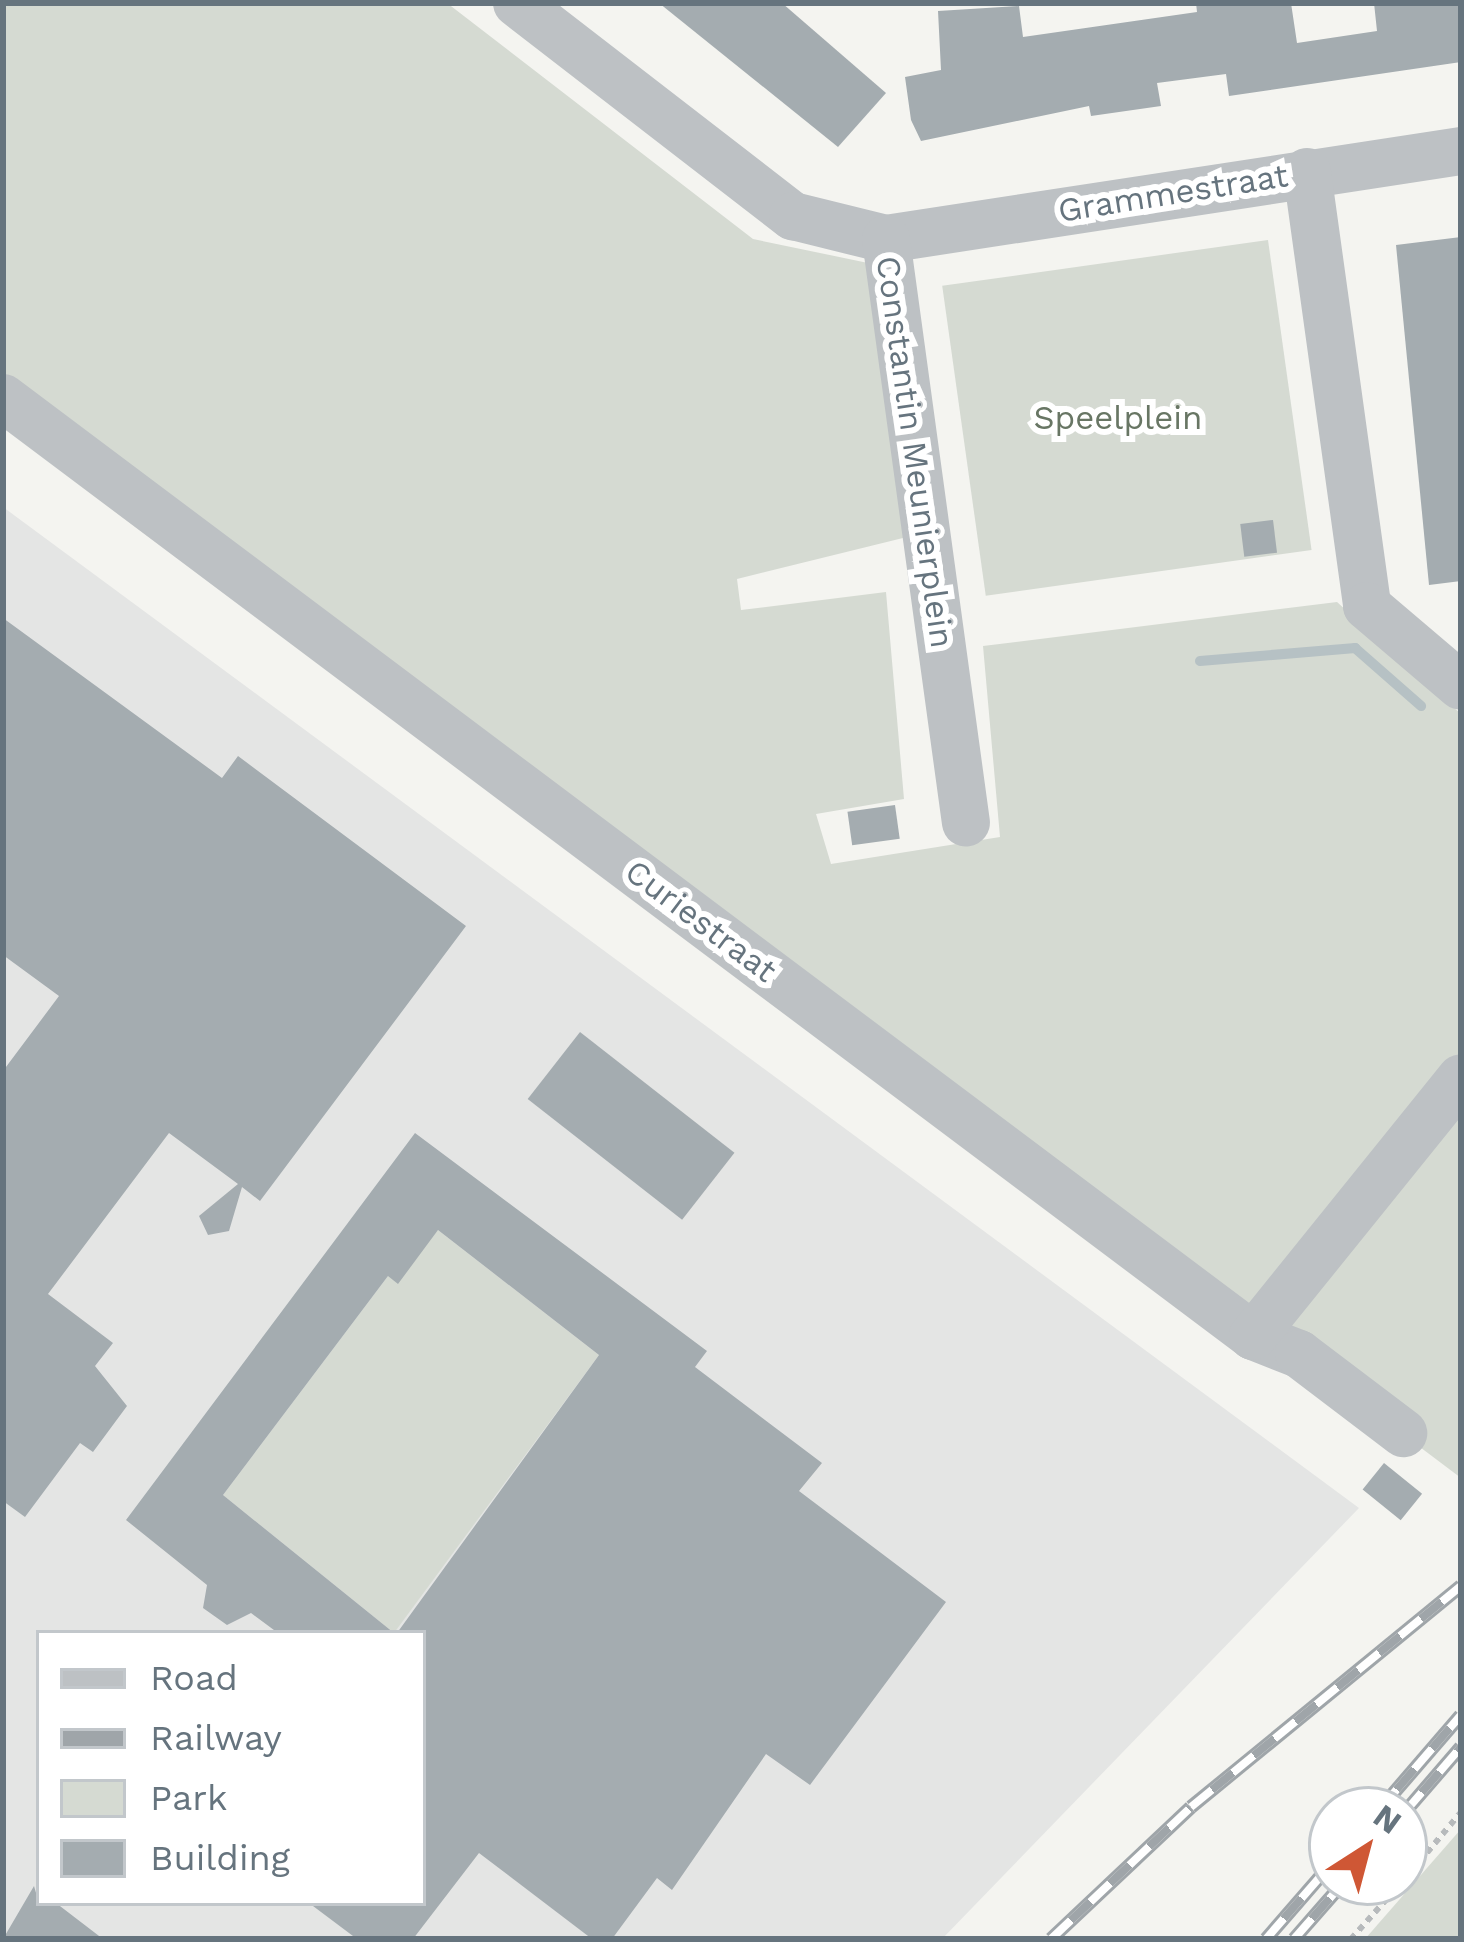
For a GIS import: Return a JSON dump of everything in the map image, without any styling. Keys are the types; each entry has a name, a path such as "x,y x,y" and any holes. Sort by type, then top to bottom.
{"street":[{"path":"517,3 793,216 886,238"},
{"name":"Grammestraat","path":"886,238 1461,151"},
{"path":"1307,172 1366,606 1461,686"},
{"name":"Constantin Meunierplein","path":"886,238 966,823"},
{"name":"Curiestraat","path":"3,398 1253,1336 1299,1354 1403,1433"},
{"path":"1253,1336 1461,1078"}],"path":[{"path":"1428,1851 1461,1812"},
{"path":"1351,1939 1381,1906"}],"shaded area":[{"path":"3,507 1359,1508 942,1939 3,1939"}],"green space":[{"path":"3,3 447,3 753,239 868,263 907,537 737,579 741,610 886,592 904,799 816,814 831,864 1000,837 983,646 1337,602 1461,714 1461,1478 3,378"},
{"name":"Speelplein","path":"1268,240 1312,550 986,596 942,286"},
{"path":"438,1230 599,1355 396,1630 390,1630 223,1495 388,1276"},
{"path":"1461,1829 1461,1939 1365,1939 1394,1906 1428,1906 1428,1867"}],"building":[{"path":"659,3 782,3 886,93 838,147"},
{"path":"1196,3 1291,3 1297,43 1377,31 1374,3 1461,3 1461,62 1229,96 1226,74 1157,83 1161,106 1091,116 1089,106 921,141 911,120 905,77 941,70 938,11 1019,6 1023,37 1197,12"},
{"path":"1461,237 1461,581 1429,585 1396,245"},
{"path":"1273,520 1277,553 1244,557 1240,524"},
{"path":"3,618 222,778 238,756 466,926 260,1201 242,1187 229,1231 208,1235 199,1216 238,1184 169,1133 48,1294 113,1343 95,1366 127,1406 93,1452 80,1443 25,1517 3,1501 3,1071 59,996 3,955"},
{"path":"895,805 900,839 852,845 847,812"},
{"path":"580,1032 734,1153 682,1220 528,1099"},
{"path":"415,1133 707,1351 695,1367 822,1463 799,1491 946,1602 810,1785 766,1754 672,1890 657,1878 612,1939 592,1939 479,1853 413,1939 357,1939 313,1906 426,1906 426,1630 399,1630 599,1355 438,1230 398,1284 388,1276 223,1495 390,1630 274,1630 251,1613 227,1625 203,1608 207,1585 126,1520"},
{"path":"1384,1463 1422,1494 1401,1520 1363,1489"},
{"path":"34,1886 36,1906 60,1906 103,1939 3,1939"}],"waterway":[{"path":"1200,661 1355,648 1421,706"}],"railway":[{"path":"1051,1939 1191,1807 1461,1586"},
{"path":"1400,1786 1461,1715"},
{"path":"1427,1786 1461,1747"},
{"path":"1266,1939 1308,1891"},
{"path":"1294,1939 1323,1906"}]}
